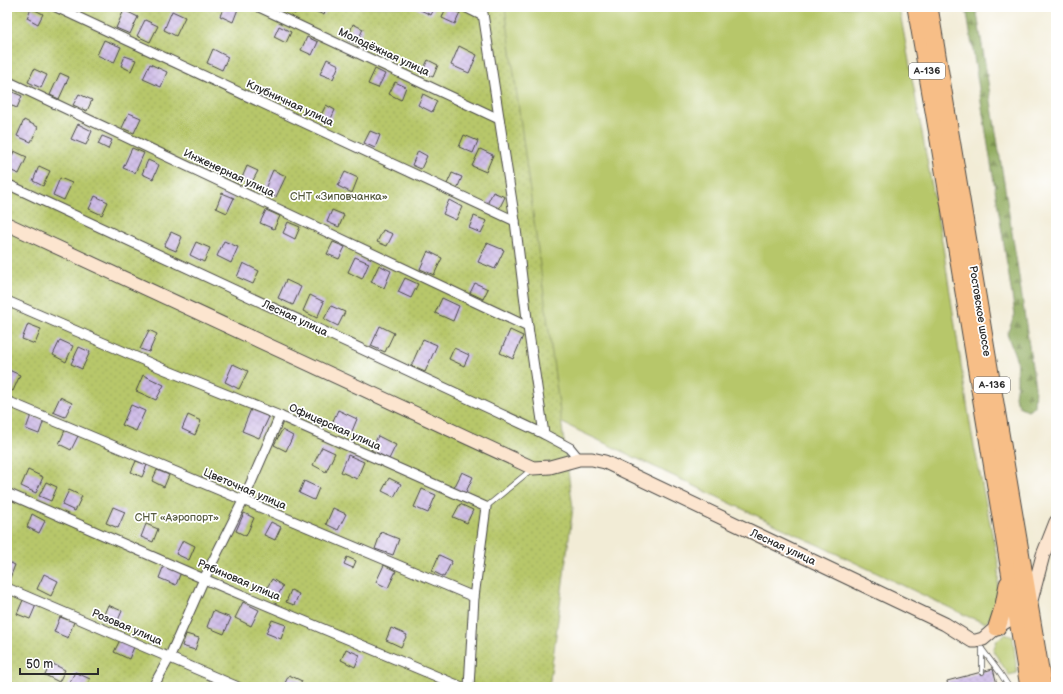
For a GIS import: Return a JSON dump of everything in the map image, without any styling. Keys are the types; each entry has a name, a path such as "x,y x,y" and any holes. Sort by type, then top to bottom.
{"highway":[{"name":"Ростовское шоссе","path":"916,7 1010,576 1023,611 1043,687"},
{"name":"Ростовское шоссе","path":"929,7 962,195 1018,551 1023,611 1023,650 1029,687"},
{"path":"996,627 1003,609 1010,576"}],"street":[{"name":"Клубничная улица","path":"56,7 515,221"},
{"name":"Молодёжная улица","path":"259,7 499,120"},
{"path":"465,7 482,11 515,221 528,327 544,434"},
{"name":"Инженерная улица","path":"7,81 528,327"},
{"name":"Лесная улица","path":"7,184 544,434 570,448 579,459"},
{"path":"7,224 533,468"},
{"name":"Офицерская улица","path":"7,301 166,370 280,416 486,507"},
{"name":"Цветочная улица","path":"7,401 243,502 474,597"},
{"path":"153,687 169,658 204,579 243,502 280,416"},
{"name":"Лесная улица","path":"533,468 550,467 579,459 592,459 605,462 938,620 972,641 983,644"},
{"name":"Рябиновая улица","path":"7,493 204,579 462,687"},
{"path":"469,687 474,597 486,507"},
{"path":"983,644 996,627 1023,611 1042,555 1056,522"},
{"path":"1018,551 1032,559 1037,559 1042,555"},
{"name":"Розовая улица","path":"7,588 238,687"},
{"path":"996,627 1013,633 1023,650"},
{"path":"7,685 11,687"}],"lane":[{"path":"486,507 533,468"},
{"path":"982,672 983,644"},
{"path":"983,644 1009,687"}],"green space":[{"path":"7,7 505,7 573,508 549,687 7,687"},
{"path":"499,7 899,7 943,247 972,436 999,567 996,609 986,623 969,617 552,418"},
{"path":"966,7 976,7 1018,270 1035,387 1034,406 1028,410 1020,407 1015,397 1017,383 1017,361 1007,334 1015,314"},
{"path":"1005,634 1013,637 1017,673 1009,675 993,651 997,640"}],"building":[{"path":"224,7 233,7 238,9 233,22 220,16"},
{"path":"279,7 298,7 295,14"},
{"path":"310,7 327,7 324,15 310,9"},
{"path":"414,7 435,7 431,15"},
{"path":"446,7 460,13 455,24 442,18"},
{"path":"31,8 43,14 38,24 27,18"},
{"path":"124,10 138,17 130,34 116,28"},
{"path":"172,11 185,17 176,36 164,30"},
{"path":"145,20 158,26 150,42 137,36"},
{"path":"353,24 363,29 356,44 347,40"},
{"path":"279,26 291,32 286,43 274,37"},
{"path":"307,37 318,42 312,55 301,50"},
{"path":"104,40 121,47 114,63 97,55"},
{"path":"459,46 477,55 469,73 451,65"},
{"path":"213,49 228,57 222,70 207,63"},
{"path":"125,56 136,60 131,71 121,66"},
{"path":"327,59 339,65 333,79 320,74"},
{"path":"428,60 438,65 433,77 422,72"},
{"path":"150,64 167,72 161,87 143,79"},
{"path":"34,69 47,75 41,88 28,82"},
{"path":"375,69 385,74 378,88 368,84"},
{"path":"60,73 69,77 59,99 50,95"},
{"path":"395,82 406,87 401,100 389,94"},
{"path":"8,90 22,96 17,108 7,104"},
{"path":"79,94 92,100 87,111 73,105"},
{"path":"423,94 437,101 432,112 418,105"},
{"path":"326,105 335,110 329,123 319,119"},
{"path":"129,113 141,118 134,133 122,128"},
{"path":"24,120 38,127 31,142 17,136"},
{"path":"78,124 92,131 86,145 71,139"},
{"path":"370,131 380,135 375,148 364,143"},
{"path":"464,135 478,141 473,153 459,147"},
{"path":"102,136 112,140 108,149 98,144"},
{"path":"132,148 144,153 135,173 123,168"},
{"path":"480,149 493,155 486,172 472,166"},
{"path":"14,151 27,157 19,174 7,169"},
{"path":"418,151 427,156 421,169 412,165"},
{"path":"148,160 159,165 153,179 142,174"},
{"path":"39,166 50,171 43,186 33,181"},
{"path":"247,166 258,171 251,184 241,180"},
{"path":"273,170 286,176 276,197 264,191"},
{"path":"345,172 358,178 352,193 338,186"},
{"path":"452,173 462,177 457,189 447,184"},
{"path":"60,178 72,183 64,200 53,195"},
{"path":"493,192 505,197 499,209 487,204"},
{"path":"222,193 234,198 227,213 216,208"},
{"path":"95,196 108,202 102,215 89,209"},
{"path":"449,200 462,207 456,220 443,214"},
{"path":"266,210 280,216 274,229 260,223"},
{"path":"332,210 344,215 339,227 327,222"},
{"path":"474,216 487,221 481,233 469,228"},
{"path":"288,222 300,227 295,239 283,233"},
{"path":"383,230 393,234 387,246 377,242"},
{"path":"171,232 182,237 176,251 164,246"},
{"path":"224,241 238,247 231,263 217,256"},
{"path":"196,242 210,248 204,262 190,255"},
{"path":"333,242 345,247 339,259 327,254"},
{"path":"487,243 504,250 495,269 478,262"},
{"path":"428,251 442,258 434,275 420,269"},
{"path":"355,257 369,263 362,279 348,272"},
{"path":"243,263 259,271 253,284 237,277"},
{"path":"379,265 391,271 384,288 371,282"},
{"path":"405,278 418,284 411,298 398,292"},
{"path":"286,280 301,287 293,305 278,298"},
{"path":"475,283 488,289 483,299 470,293"},
{"path":"310,295 324,302 317,318 303,311"},
{"path":"442,298 459,306 453,321 435,313"},
{"path":"331,306 345,312 338,326 324,319"},
{"path":"28,324 41,329 35,344 22,339"},
{"path":"380,326 394,333 385,352 371,346"},
{"path":"149,330 157,334 149,352 140,349"},
{"path":"510,330 523,336 513,359 500,353"},
{"path":"423,339 437,345 425,372 411,366"},
{"path":"60,340 73,346 66,362 53,355"},
{"path":"79,347 90,352 82,369 71,364"},
{"path":"454,348 469,355 464,366 449,359"},
{"path":"233,364 248,371 239,389 225,382"},
{"path":"9,370 20,375 13,391 7,389 7,375"},
{"path":"143,375 164,385 156,400 136,391"},
{"path":"60,397 72,403 65,417 53,412"},
{"path":"131,405 145,411 136,431 122,425"},
{"path":"251,409 269,417 259,438 242,431"},
{"path":"338,410 357,419 350,436 330,427"},
{"path":"31,415 44,420 39,434 26,429"},
{"path":"188,415 201,421 195,435 182,429"},
{"path":"65,430 78,436 71,450 59,444"},
{"path":"282,430 293,436 286,451 274,445"},
{"path":"378,436 396,445 389,459 371,450"},
{"path":"322,447 335,453 326,472 313,465"},
{"path":"348,455 364,462 357,479 341,472"},
{"path":"136,461 147,465 142,477 131,472"},
{"path":"28,470 43,477 36,493 21,486"},
{"path":"157,470 169,475 164,487 152,481"},
{"path":"462,472 473,477 465,494 454,488"},
{"path":"389,478 401,484 394,497 382,491"},
{"path":"304,481 319,488 314,500 299,493"},
{"path":"46,482 57,487 51,501 39,496"},
{"path":"422,489 436,495 428,513 414,507"},
{"path":"69,490 82,496 75,511 62,505"},
{"path":"460,504 473,510 467,523 453,517"},
{"path":"113,507 125,512 118,528 106,523"},
{"path":"333,508 346,514 338,530 326,524"},
{"path":"244,513 254,518 246,536 236,531"},
{"path":"32,514 45,521 39,533 27,527"},
{"path":"271,522 281,527 275,540 264,535"},
{"path":"146,524 158,529 153,542 141,537"},
{"path":"381,532 399,539 393,555 375,549"},
{"path":"183,540 195,546 189,560 176,554"},
{"path":"439,555 452,561 444,577 432,571"},
{"path":"347,557 356,561 353,568 344,564"},
{"path":"7,561 15,565 10,578 7,577"},
{"path":"164,565 181,572 176,585 159,578"},
{"path":"384,565 396,571 388,588 376,582"},
{"path":"44,574 58,581 51,596 37,589"},
{"path":"272,579 283,586 277,597 265,591"},
{"path":"291,590 299,594 294,605 286,602"},
{"path":"23,600 36,605 30,619 17,614"},
{"path":"243,602 259,610 251,626 235,618"},
{"path":"108,605 122,611 116,625 102,619"},
{"path":"213,611 231,618 224,634 207,627"},
{"path":"60,617 74,622 68,638 54,632"},
{"path":"272,620 286,625 281,639 266,633"},
{"path":"391,628 407,635 401,647 386,640"},
{"path":"186,634 199,638 195,650 182,646"},
{"path":"120,640 134,647 129,659 114,652"},
{"path":"346,649 360,655 355,667 341,660"},
{"path":"51,663 65,670 59,682 45,675"},
{"path":"993,669 997,684 986,687 948,687 947,681"},
{"path":"75,672 90,679 86,687 68,686"},
{"path":"289,675 302,681 299,687 283,687"}],"park label":[{"name":"СНТ «Зиповчанка»","path":"339,196"},
{"name":"СНТ «Аэропорт»","path":"177,517"}]}
